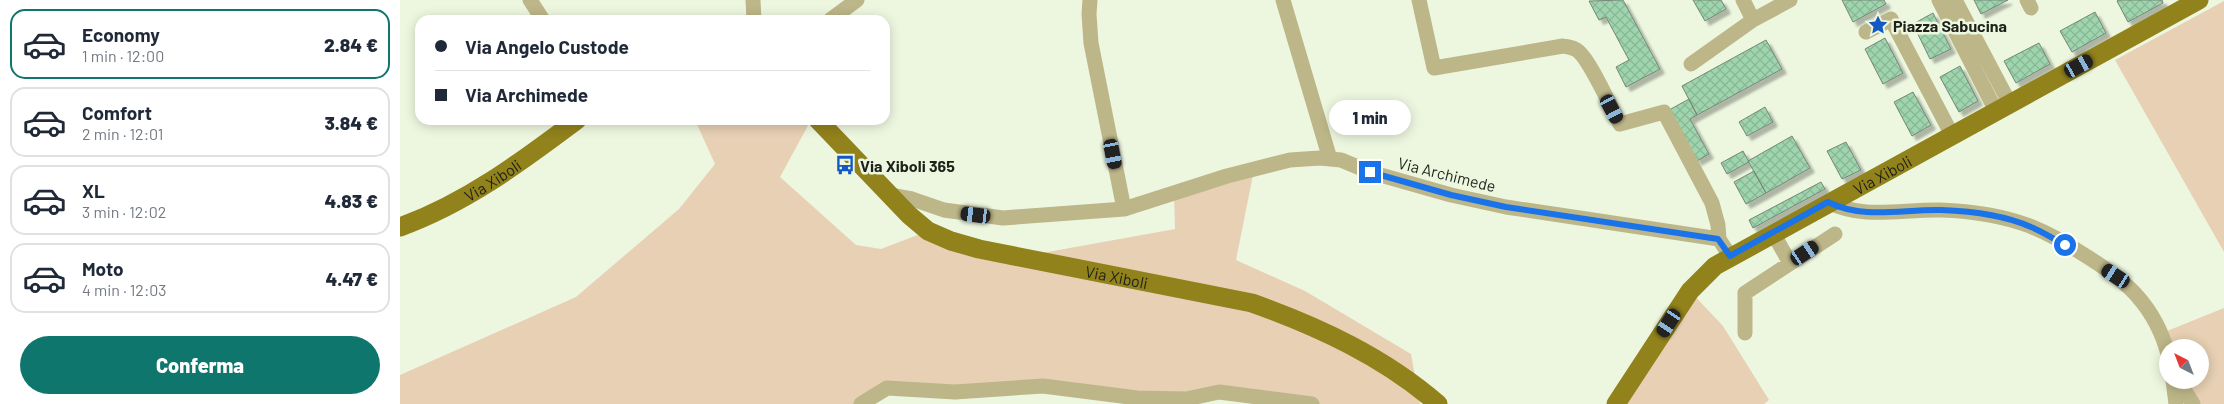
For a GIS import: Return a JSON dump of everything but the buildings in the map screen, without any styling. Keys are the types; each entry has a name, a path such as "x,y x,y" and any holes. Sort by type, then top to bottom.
{"main road":[{"name":"Via Xiboli","path":"1616,404 1690,291 1708,272 1730,256 2200,0"},
{"name":"Via Xiboli","path":"400,227 479,190 570,125"},
{"name":"Via Xiboli","path":"823,125 890,195 928,230 951,241 979,249 1252,302 1287,315 1368,354 1419,395 1438,404"}],"street":[{"path":"530,0 540,15"},
{"path":"753,0 754,15"},
{"path":"837,15 857,0"},
{"path":"1090,0 1091,43 1124,209"},
{"path":"1283,0 1330,159"},
{"path":"1419,0 1434,68 1563,46 1572,47 1579,51 1587,63 1620,124 1664,112 1712,203 1717,218 1718,239 1730,256"},
{"path":"1743,0 1753,20"},
{"path":"1690,64 1753,20 1790,0"},
{"path":"1948,2 2003,107"},
{"path":"1866,32 1891,19 1952,135"},
{"name":"Via Archimede","path":"890,195 912,199 944,210 1003,218 1124,209 1227,176 1290,160 1320,158 1342,160 1370,172 1451,195 1506,207 1718,239"},
{"path":"1828,202 1844,210 1860,213 1942,210 1990,216 2030,226 2082,254 2116,276 2137,295 2152,316 2164,339"},
{"path":"1772,233 1790,263"},
{"path":"1745,333 1745,293 1835,234"},
{"path":"861,404 887,388 955,392 1043,386 1137,398 1186,399 1219,392 1312,404"},
{"path":"2174,389 2176,404"},
{"path":"2183,389 2193,404"}],"shaded area":[{"path":"2224,1 2224,252 2115,60"},
{"path":"697,125 808,125 780,177 856,245 881,249 928,231 1020,257 1175,229 1174,194 1254,170 1236,260 1305,291 1411,354 1420,404 1312,404 1202,395 1043,386 895,388 861,404 400,404 400,375 576,297 679,209 715,164"},
{"path":"1690,291 1723,326 1769,400 1764,404 1616,404"},
{"path":"2224,308 2224,404 2200,404 2191,389 2209,389 2209,339 2170,339 2167,331"}],"place":[{"name":"Piazza Sabucina","path":"1878,25"},
{"name":"Via Xiboli 365","path":"845,165"}],"route":[{"path":"1370,172 1451,195 1506,207 1718,239 1730,256 1828,202 1844,210 1860,213 1942,210 1990,216 2030,226 2065,245"}]}
